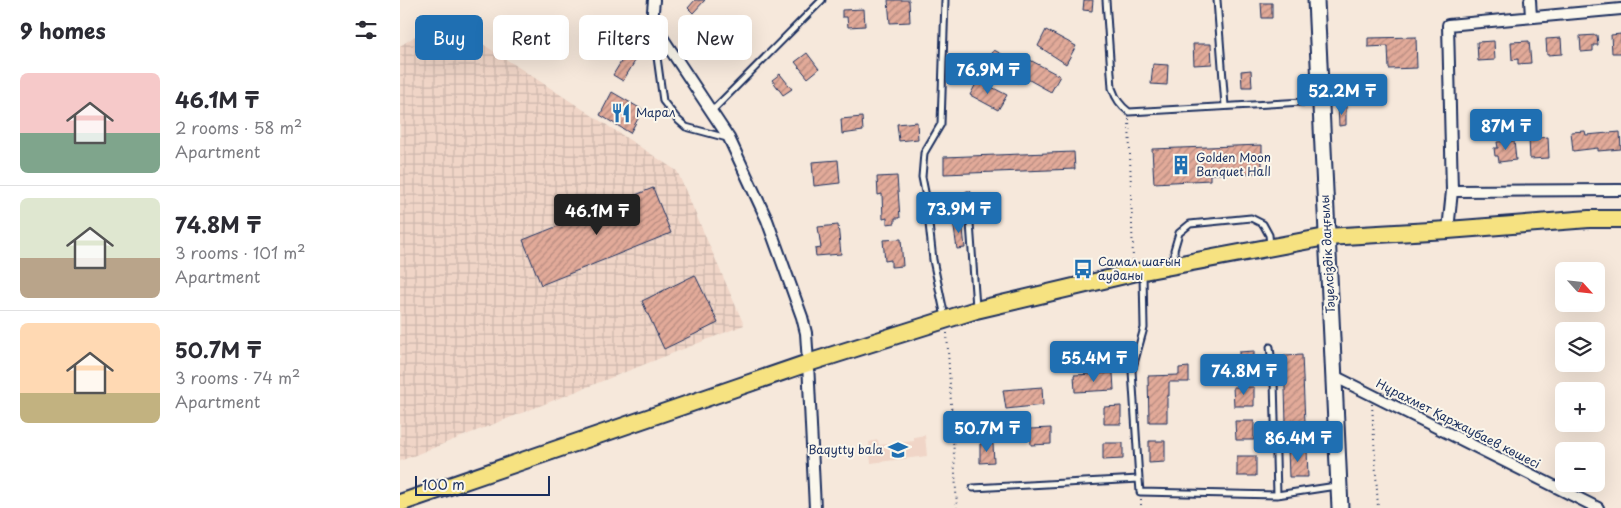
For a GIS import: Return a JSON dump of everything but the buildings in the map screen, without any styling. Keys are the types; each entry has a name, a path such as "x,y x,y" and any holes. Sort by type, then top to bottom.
{"main road":[{"path":"410,501 808,363 976,310 1138,272 1326,237 1589,219 1621,219"}],"street":[{"path":"653,15 654,0"},
{"name":"Тәуелсіздік даңғылы","path":"1316,0 1340,508"},
{"path":"1530,0 1531,17"},
{"path":"1448,230 1452,191 1448,25 1621,9"},
{"path":"668,46 729,138 767,220 797,301 806,333 815,508"},
{"path":"1452,191 1621,190"},
{"name":"Нұрахмет Қаржаубаев көшесі","path":"1334,376 1598,508"}],"lane":[{"path":"711,112 822,0"},
{"path":"945,0 941,124 924,152 922,177 933,260 946,321"},
{"path":"1106,0 1112,88 1116,99 1129,112 1321,101"},
{"path":"1217,0 1225,106"},
{"path":"657,60 663,101 675,116 686,127 729,138"},
{"path":"968,195 976,310"},
{"path":"1175,265 1174,250 1179,233 1190,224 1251,218 1263,224 1269,235 1271,247"},
{"path":"1138,272 1144,328 1132,370 1140,492 1277,495 1339,486"},
{"path":"1270,347 1274,380 1277,495"},
{"path":"973,488 1139,478"}],"path":[{"path":"1129,112 1138,272"},
{"path":"946,321 957,508"},
{"path":"1372,394 1378,508"}],"shaded area":[{"path":"415,36 415,60 483,60 483,44 493,51 493,60 507,60 677,171 744,325 400,461 400,46"},
{"name":"Baqytty bala","path":"925,435 927,456 871,463 869,442 878,440 879,445 914,441 914,437"}],"place":[{"name":"Марал","path":"621,113"},
{"name":"Golden Moon Banquet Hall","path":"1181,165"},
{"name":"Самал шағын ауданы","path":"1083,269"},
{"name":"Baqytty bala","path":"898,450"}]}
